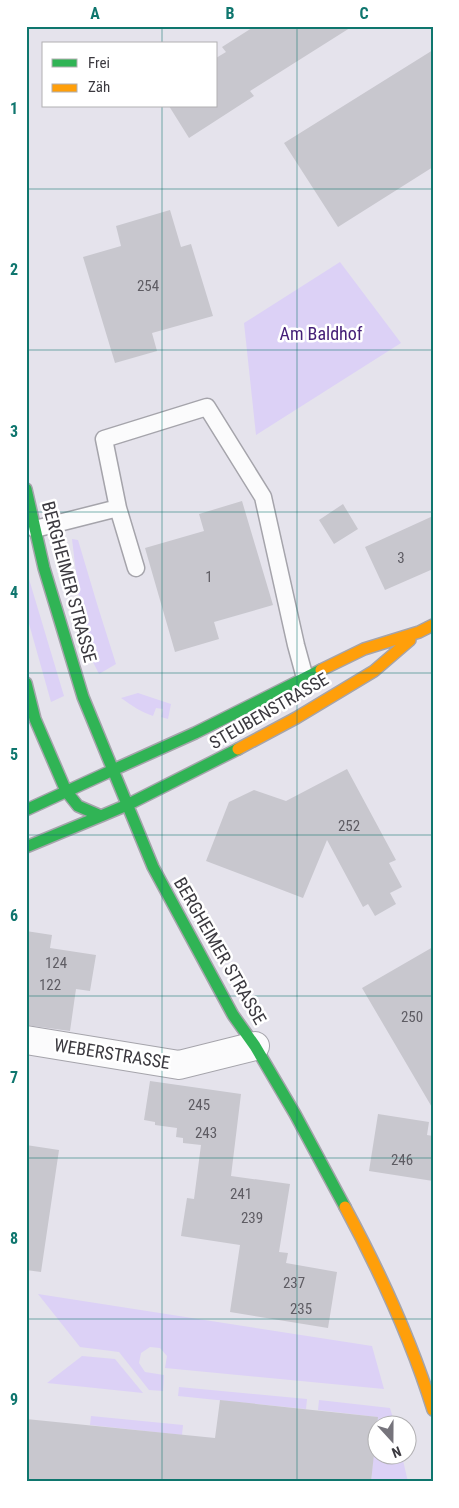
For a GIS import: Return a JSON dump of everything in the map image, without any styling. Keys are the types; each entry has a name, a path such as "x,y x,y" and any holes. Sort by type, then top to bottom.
{"main road":[{"name":"BERGHEIMER STRASSE","path":"26,489 44,568 83,697 153,867 233,1015 255,1046 317,1154 363,1241 413,1351 433,1410"},
{"name":"STEUBENSTRASSE","path":"113,770 195,733 364,649 419,632 433,625"},
{"name":"STEUBENSTRASSE","path":"127,805 211,764 374,671 419,632"},
{"path":"26,683 35,719 66,791 78,806 100,816"},
{"path":"26,810 113,770"},
{"path":"26,847 127,805"}],"street":[{"name":"WEBERSTRASSE","path":"26,1040 179,1065 255,1046"}],"lane":[{"path":"136,568 118,508 104,440 207,407 262,498 305,678"},
{"path":"35,529 118,508"}],"green space":[{"name":"Am Baldhof","path":"340,262 401,343 256,435 244,323"},
{"path":"72,539 78,540 116,664 99,674 89,654 82,624"},
{"path":"26,569 64,696 51,702 26,613"},
{"path":"138,693 171,704 168,719 161,717 163,709 156,708 153,716 121,698"},
{"path":"38,1294 372,1346 384,1389 165,1368 167,1356 160,1348 150,1347 141,1353 139,1363 145,1372 164,1375 163,1391 149,1390 119,1352 80,1347"},
{"path":"82,1356 115,1359 143,1393 47,1383"},
{"path":"179,1387 307,1399 306,1409 178,1396"},
{"path":"319,1400 390,1408 392,1416 369,1416 318,1410"},
{"path":"91,1416 183,1425 182,1435 90,1425"},
{"path":"372,1466 404,1466 408,1482 371,1482"}],"building":[{"path":"255,26 353,26 250,91 254,96 189,138 170,108 218,108 218,57 226,52 222,47"},
{"path":"433,50 433,167 338,227 284,143"},
{"path":"170,210 181,247 191,244 213,316 152,333 157,351 115,363 83,257 121,246 116,226"},
{"path":"242,501 273,605 214,622 219,639 175,652 145,548 204,531 199,514"},
{"path":"343,504 358,529 334,544 319,520"},
{"path":"433,516 433,569 385,590 365,547"},
{"path":"347,769 396,860 389,863 402,887 390,893 396,904 375,916 368,904 363,907 327,840 303,898 206,861 229,802 254,790 286,801"},
{"path":"26,931 52,935 50,948 96,955 90,991 76,989 70,1031 26,1025"},
{"path":"433,947 433,1109 362,988"},
{"path":"150,1081 241,1094 231,1176 290,1184 279,1252 288,1253 286,1263 337,1272 328,1328 230,1312 240,1245 181,1236 187,1198 194,1199 201,1145 183,1143 183,1138 176,1137 177,1128 155,1125 155,1122 144,1120"},
{"path":"378,1114 429,1122 427,1135 433,1136 433,1181 369,1171"},
{"path":"26,1145 59,1150 41,1272 26,1270"},
{"path":"220,1400 369,1416 366,1416 366,1466 373,1466 371,1482 26,1482 26,1419 215,1438"}],"traffic: fast":[{"path":"26,489 44,568 83,697 113,770 195,733 321,670"},
{"path":"26,683 35,719 66,791 78,806 101,816 127,805 238,749"},
{"path":"26,810 113,770 153,867 233,1015 255,1046 295,1114 345,1207"},
{"path":"26,847 101,816"}],"traffic: slow":[{"path":"321,670 364,649 419,632 433,625"},
{"path":"238,749 296,718 374,671 410,640"},
{"path":"345,1207 394,1306 415,1357 433,1410"}]}
